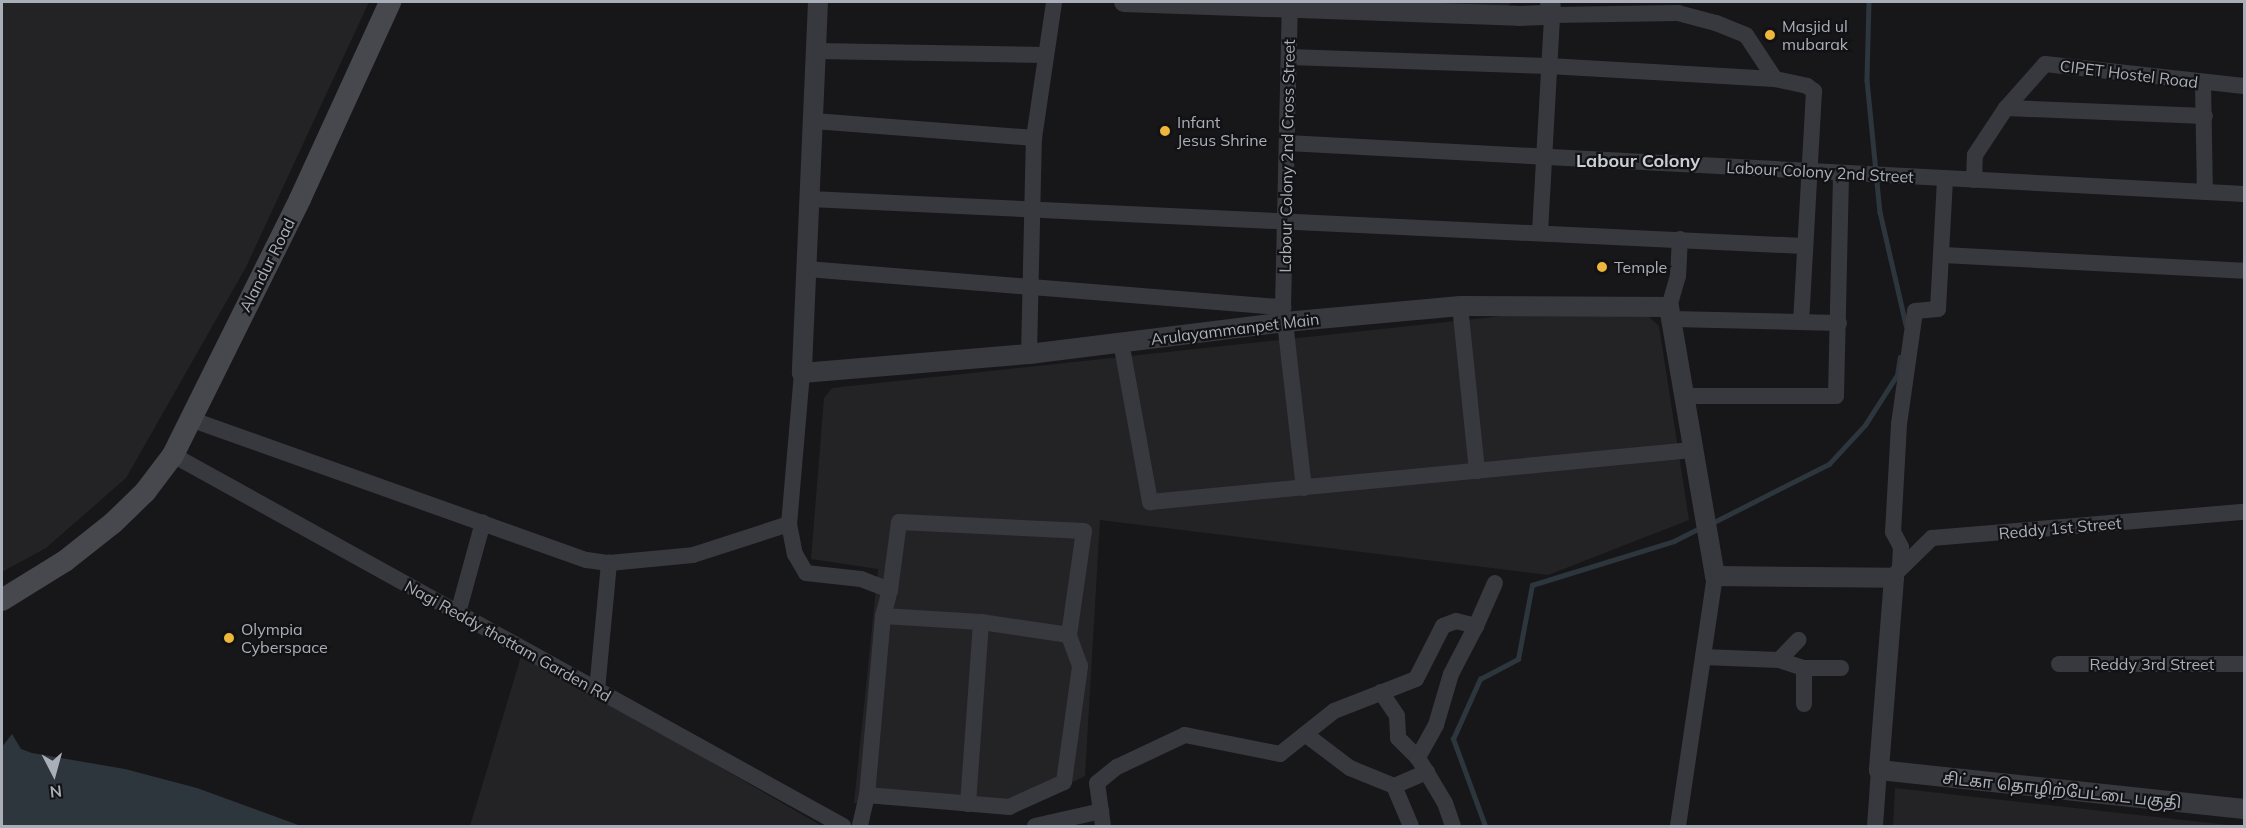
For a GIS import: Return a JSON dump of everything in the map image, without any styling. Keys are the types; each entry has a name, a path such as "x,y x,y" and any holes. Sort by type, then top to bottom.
{"main road":[{"name":"Alandur Road","path":"2,600 80,550 123,514 172,456 300,199 390,2"}],"street":[{"path":"818,2 802,373 789,524 795,554 806,573 861,579 890,590"},
{"path":"1029,354 1034,138 1044,55 1054,2"},
{"path":"1124,2 1551,8 1678,13 1716,23 1746,35 1774,79"},
{"name":"Labour Colony 2nd Cross Street","path":"1290,5 1284,314 1304,488"},
{"path":"1540,232 1551,8"},
{"path":"816,51 1044,55"},
{"path":"1289,57 1549,66 1774,79 1814,91 1801,322"},
{"name":"CIPET Hostel Road","path":"1974,180 1975,155 2006,108 2045,64 2244,86"},
{"path":"2203,82 2205,192"},
{"path":"2006,108 2205,116"},
{"path":"814,122 1034,138"},
{"name":"Labour Colony 2nd Street","path":"1287,143 2244,194"},
{"path":"1683,396 1836,396 1841,173"},
{"path":"1875,826 1901,547 1893,532 1899,424 1915,311 1938,309 1943,255 1945,178"},
{"path":"810,199 1285,219 1804,246"},
{"path":"1678,826 1715,576 1692,450 1671,313 1678,276 1680,239"},
{"path":"1943,255 2244,271"},
{"path":"807,268 1029,286 1284,314"},
{"path":"1460,306 1477,471"},
{"name":"Arulayammanpet Main","path":"802,373 1029,354 1120,342 1284,314 1460,306 1671,313"},
{"path":"1671,313 1839,323"},
{"path":"1120,342 1150,502 1692,450"},
{"path":"190,419 587,560 609,563 693,555 789,524"},
{"name":"Nagi Reddy thottam Garden Rd","path":"172,456 843,826"},
{"name":"Reddy 1st Street","path":"1897,572 1932,538 2244,512"},
{"path":"458,613 483,522"},
{"path":"860,826 867,795 883,616 890,590 898,522 1084,531 1069,635 1080,666 1064,782 1009,807 867,795"},
{"path":"597,690 609,563"},
{"path":"1715,576 1897,572"},
{"path":"1418,758 1436,725 1451,674 1495,583"},
{"path":"883,616 981,622 1069,635"},
{"path":"1035,826 1102,819 1097,783 1117,767 1185,735 1280,754 1334,711 1416,679 1443,626 1456,621 1476,626"},
{"path":"968,804 981,622"},
{"path":"1779,660 1798,640"},
{"path":"1703,657 1779,660 1804,668 1841,668"},
{"name":"Reddy 3rd Street","path":"2059,664 2244,664"},
{"path":"1803,704 1804,668"},
{"path":"1381,692 1397,716 1398,738 1418,758 1427,772 1445,802 1453,826"},
{"path":"1305,734 1350,768 1395,786 1427,772"},
{"name":"சிட்கா தொழிற்பேட்டை பகுதி","path":"1879,770 2244,809"},
{"path":"1395,786 1411,826"}],"shaded area":[{"path":"2,2 369,2 246,267 126,478 46,548 2,572"},
{"path":"1326,2 1513,2 1506,7"},
{"path":"1632,302 1659,326 1689,520 1548,575 1100,520 1085,776 1016,810 854,803 878,569 811,559 824,398 832,388"},
{"path":"522,653 822,826 470,826"},
{"path":"12,734 21,749 32,753 125,769 197,788 301,826 2,826 2,747"},
{"path":"1895,788 2238,826 1893,826"}],"waterway":[{"path":"1869,2 1867,80 1880,212 1906,325"},
{"path":"1712,523 1829,464 1865,425 1897,375 1900,357"},
{"path":"1485,826 1453,739 1480,679 1518,659 1532,585 1674,541 1702,527"}],"place":[{"name":"Masjid ul mubarak","path":"1770,35"},
{"name":"Infant Jesus Shrine","path":"1165,131"},
{"name":"Temple","path":"1602,267"},
{"name":"Olympia Cyberspace","path":"229,638"}],"district":[{"name":"Labour Colony","path":"1638,161"}]}
